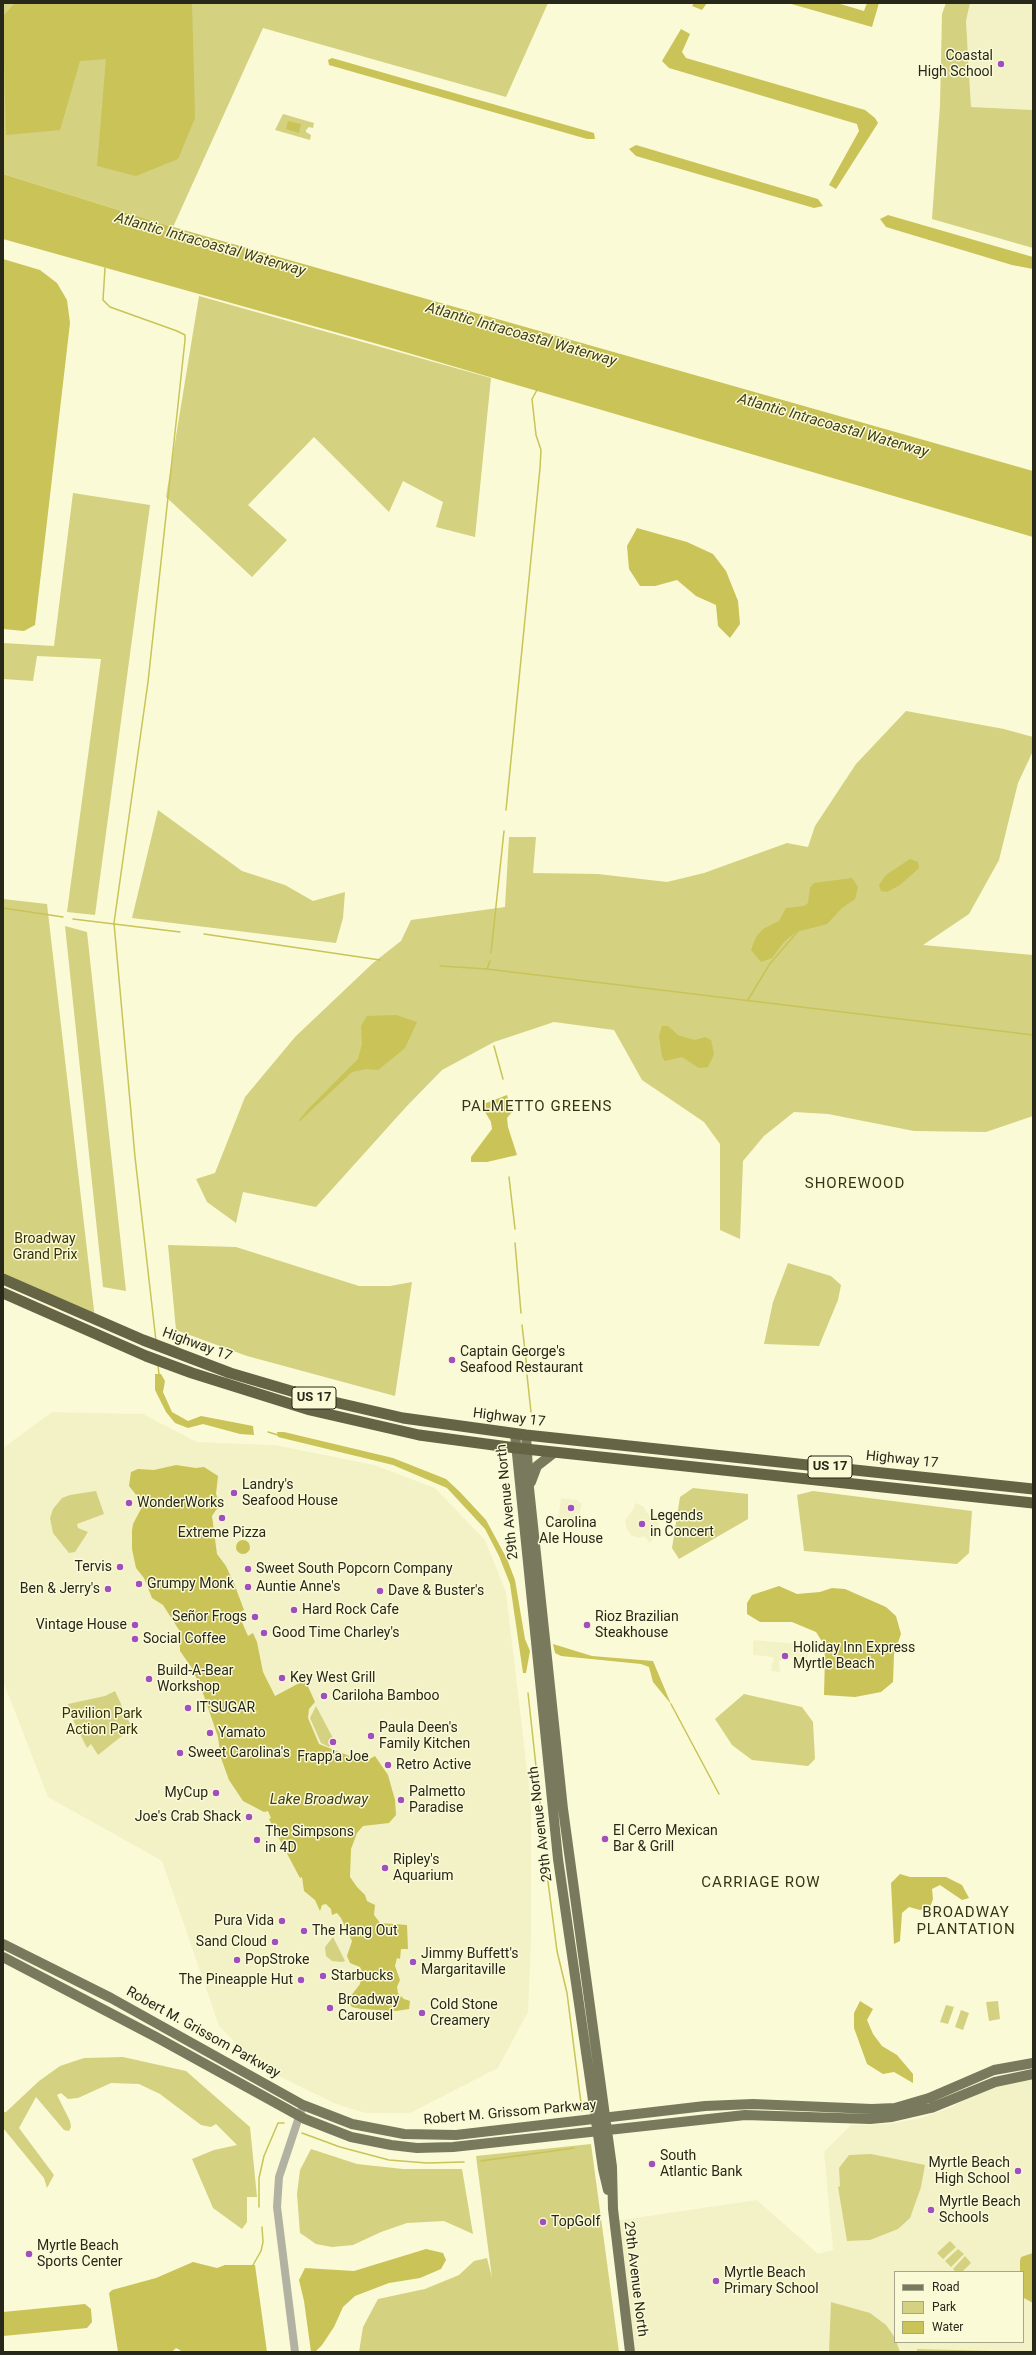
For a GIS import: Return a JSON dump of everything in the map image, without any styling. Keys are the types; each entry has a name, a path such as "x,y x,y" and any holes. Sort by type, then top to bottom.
{"highway":[{"name":"Highway 17","path":"3,1279 172,1352 274,1387 342,1405 403,1418 521,1435 1033,1489"},
{"name":"Highway 17","path":"3,1293 173,1367 255,1394 357,1422 450,1440 521,1449 1033,1503"}],"main road":[{"name":"29th Avenue North","path":"521,1435 521,1449 558,1859 601,2124 612,2167 613,2209 630,2352"},
{"name":"29th Avenue North","path":"521,1449 529,1488 563,1809 601,2124"},
{"path":"529,1488 537,1466 555,1452"},
{"name":"Robert M. Grissom Parkway","path":"3,1944 111,1998 303,2105 352,2124 387,2132 423,2136 456,2135 745,2115 870,2119 892,2117 931,2108 995,2082 1033,2074"},
{"name":"Robert M. Grissom Parkway","path":"3,1957 79,1996 299,2115 351,2137 391,2145 417,2148 453,2147 705,2106 753,2104 872,2109 896,2108 929,2098 994,2070 1033,2063"}],"street":[{"path":"295,2352 277,2207 279,2176 303,2105"}],"shaded area":[{"name":"Coastal High School","path":"970,3 1033,3 1033,110 971,107 966,21"},
{"path":"52,1412 143,1414 197,1442 275,1445 374,1465 435,1488 485,1540 506,1592 531,1803 531,1940 528,2012 498,2068 410,2113 365,2113 336,2104 258,2066 219,2026 162,1861 48,1797 3,1681 3,1448"},
{"name":"Carolina Ale House","path":"561,1498 578,1500 578,1502 582,1503 577,1526 562,1524 562,1522 558,1521"},
{"name":"Legends in Concert","path":"635,1503 643,1506 650,1517 658,1515 659,1532 650,1543 644,1536 638,1538 631,1535 626,1528 625,1520 634,1508"},
{"name":"Holiday Inn Express Myrtle Beach","path":"755,1640 808,1645 808,1657 806,1660 782,1657 781,1661 779,1661 780,1672 771,1671 772,1662 774,1662 773,1657 753,1655 753,1642"},
{"name":"Myrtle Beach Schools","path":"1033,2080 1033,2352 630,2352 614,2221 757,2200 818,2254 833,2250 824,2152 851,2125 889,2124 921,2118 952,2107 995,2082"}],"green space":[{"path":"3,3 548,3 506,97 263,28 173,227 3,174"},
{"path":"946,3 970,3 966,21 971,107 1033,110 1033,248 932,219 940,105 942,14"},
{"path":"283,114 314,123 313,128 309,127 306,130 306,132 311,135 310,140 275,130"},
{"path":"199,296 491,378 475,537 436,527 443,502 403,481 389,512 314,437 248,505 287,540 252,577 166,497"},
{"path":"73,493 150,505 95,915 67,912 101,659 37,656 33,681 3,679 3,643 54,646"},
{"path":"906,711 1004,729 1033,737 1033,751 1018,783 999,860 969,914 923,945 1033,955 1033,1116 986,1132 914,1131 828,1114 794,1112 764,1136 743,1161 740,1239 720,1230 720,1144 704,1122 642,1080 614,1030 554,1022 494,1042 442,1070 406,1107 316,1207 243,1192 236,1223 207,1202 196,1179 215,1173 245,1097 295,1037 373,963 401,941 411,920 505,907 509,837 536,837 533,873 598,874 667,882 704,873 787,843 808,847 815,826 856,764"},
{"path":"158,810 242,871 285,885 313,901 345,892 343,918 336,943 132,918"},
{"name":"Broadway Grand Prix","path":"3,899 47,904 95,1319 3,1274"},
{"path":"65,926 87,932 126,1291 103,1287"},
{"path":"168,1245 236,1247 359,1286 390,1286 412,1282 395,1396 247,1356 176,1330"},
{"path":"788,1263 831,1276 841,1285 838,1300 819,1346 764,1344 773,1302"},
{"path":"693,1488 748,1494 748,1519 679,1559 672,1548 680,1497"},
{"path":"96,1491 104,1514 77,1524 78,1528 88,1532 75,1552 69,1553 53,1533 50,1518 53,1509 62,1498 70,1495"},
{"path":"813,1491 972,1511 969,1553 957,1564 804,1551 797,1495"},
{"name":"Pavilion Park Action Park","path":"115,1691 132,1728 98,1755 91,1744 87,1748 74,1722 68,1704 105,1696"},
{"path":"744,1694 802,1707 813,1722 815,1759 808,1766 752,1760 732,1745 715,1719"},
{"path":"316,1706 334,1740 329,1747 321,1743 310,1718"},
{"path":"333,1937 345,1961 332,1961 326,1956 325,1947"},
{"path":"998,2001 1000,2019 989,2021 986,2002"},
{"path":"946,2005 954,2007 948,2024 940,2022"},
{"path":"961,2010 969,2013 963,2030 955,2027"},
{"path":"123,2057 186,2071 250,2127 257,2197 247,2197 247,2222 242,2229 213,2208 192,2159 214,2150 237,2145 216,2124 211,2127 201,2125 160,2094 139,2084 111,2083 78,2098 68,2099 61,2093 57,2095 70,2121 71,2127 69,2131 64,2130 36,2097 19,2128 54,2175 47,2188 44,2178 3,2128 3,2112 6,2112 39,2081 60,2066 84,2058"},
{"name":"TopGolf","path":"591,2144 619,2352 359,2352 363,2327 378,2299 425,2289 459,2275 474,2261 487,2258 492,2278 476,2156"},
{"path":"311,2149 357,2164 403,2169 462,2169 473,2234 444,2221 407,2223 381,2232 353,2245 332,2247 316,2244 300,2233 297,2194 300,2170"},
{"path":"871,2154 925,2165 921,2187 910,2218 898,2229 870,2240 847,2241 838,2187 840,2186 839,2168 849,2155"},
{"path":"950,2241 956,2247 943,2259 937,2253"},
{"path":"958,2249 964,2254 951,2267 945,2261"},
{"path":"965,2256 971,2263 963,2271 955,2271 953,2269"},
{"path":"831,2302 870,2313 886,2325 894,2337 894,2343 897,2343 900,2352 829,2352"},
{"path":"917,2349 993,2351 993,2352 917,2352"}],"water":[{"path":"15,3 192,3 195,118 178,159 136,176 97,166 106,59 80,61 60,130 6,135 3,24 4,15"},
{"path":"694,3 707,3 702,10 692,6"},
{"path":"788,3 837,3 864,11 867,3 879,3 872,27"},
{"path":"681,29 690,34 682,52 686,58 865,110 875,118 878,123 836,189 829,185 859,131 857,124 669,68 662,61"},
{"path":"332,58 594,133 595,139 587,139 329,65 328,60"},
{"path":"288,121 301,124 299,133 286,129"},
{"path":"636,145 818,199 823,206 814,208 636,156 629,149"},
{"name":"Atlantic Intracoastal Waterway","path":"3,174 173,227 1033,471 1033,537 381,345 3,239"},
{"path":"888,215 1033,257 1033,269 1012,265 886,227 880,219"},
{"path":"3,259 40,270 57,283 67,300 70,323 35,625 24,631 3,629"},
{"path":"637,528 687,542 713,554 726,571 738,601 740,624 730,638 718,626 716,605 696,596 677,580 655,586 640,586 629,569 627,546"},
{"path":"910,859 918,862 919,868 900,885 887,892 881,891 879,885 886,875"},
{"path":"852,878 858,887 855,899 842,908 827,924 796,932 784,942 772,958 761,962 751,950 756,937 763,929 779,921 786,908 804,906 808,903 810,888 814,883"},
{"path":"396,1015 417,1022 405,1048 378,1070 366,1069 352,1072 300,1121 299,1120 310,1107 358,1059 362,1044 361,1026 367,1016"},
{"path":"662,1026 668,1026 678,1035 687,1038 695,1040 705,1037 711,1040 714,1054 708,1067 699,1068 682,1057 665,1061 662,1057 659,1036"},
{"path":"507,1095 512,1112 507,1118 508,1127 517,1155 487,1162 471,1162 471,1157 492,1129 491,1122 481,1105"},
{"path":"155,1374 161,1374 165,1381 163,1392 172,1412 188,1421 201,1416 253,1426 254,1435 240,1434 203,1424 188,1428 175,1423 166,1412 155,1390"},
{"path":"277,1432 284,1432 393,1458 446,1479 460,1492 486,1520 507,1559 515,1580 525,1639 530,1651 526,1673 523,1673 510,1584 499,1556 485,1529 447,1488 393,1465 278,1437"},
{"name":"Lake Broadway","path":"176,1465 196,1468 204,1467 218,1476 216,1494 221,1507 216,1510 212,1516 217,1554 226,1566 235,1586 244,1610 238,1613 248,1636 253,1633 257,1642 263,1672 275,1696 305,1680 315,1702 309,1709 308,1718 319,1744 352,1757 353,1755 368,1760 375,1756 388,1775 395,1800 396,1815 389,1823 363,1826 357,1833 351,1849 350,1877 365,1895 367,1901 375,1905 374,1915 380,1923 407,1925 408,1949 401,1949 400,1959 397,1958 395,1966 400,1980 397,1987 398,1993 404,1999 410,2001 409,2009 396,2011 361,2009 352,2007 347,2001 360,1984 362,1971 360,1967 350,1963 347,1956 352,1941 341,1918 337,1913 332,1915 331,1909 326,1904 322,1905 320,1911 315,1900 304,1891 302,1877 300,1878 269,1819 271,1818 268,1811 264,1812 243,1801 229,1780 221,1758 218,1737 204,1696 192,1668 180,1651 179,1630 163,1605 152,1598 144,1578 136,1568 132,1549 132,1531 133,1524 142,1507 141,1501 129,1486 131,1472 138,1469 154,1470"},
{"path":"243,1540 248,1542 250,1547 248,1552 243,1554 238,1552 236,1547 238,1542"},
{"path":"779,1586 797,1594 820,1592 832,1588 845,1589 886,1607 896,1616 901,1634 894,1654 893,1682 881,1692 855,1697 824,1695 825,1657 823,1643 816,1632 792,1622 760,1622 747,1614 747,1603 752,1595"},
{"path":"553,1644 592,1656 653,1661 671,1704 653,1682 649,1667 641,1664 561,1656 555,1653"},
{"path":"900,1874 910,1877 946,1877 962,1885 969,1898 962,1900 940,1885 932,1889 933,1899 930,1907 920,1910 909,1907 902,1913 900,1941 894,1944 891,1883"},
{"path":"860,2001 873,2009 867,2020 873,2034 882,2046 897,2055 913,2074 913,2083 894,2072 883,2074 867,2064 854,2028 854,2013"},
{"path":"426,2249 443,2253 446,2260 441,2269 420,2278 389,2283 355,2296 343,2307 334,2327 322,2345 315,2352 311,2352 304,2301 299,2280 305,2268 354,2271"},
{"path":"1033,2253 1033,2303 1024,2298 1024,2271 1020,2271 1021,2257"},
{"path":"193,2262 217,2268 225,2265 255,2265 267,2352 183,2352 176,2348 172,2352 118,2352 109,2293 112,2290 156,2278"},
{"path":"85,2304 91,2309 92,2322 87,2328 3,2336 3,2312"}],"waterway":[{"path":"105,268 103,300 110,307 185,335 148,682 114,923 135,1157 156,1341"},
{"path":"506,810 540,468 541,450 536,435 532,399 537,390"},
{"path":"491,953 504,831"},
{"path":"3,908 63,917"},
{"path":"73,919 180,932"},
{"path":"748,1000 769,965 798,931"},
{"path":"204,934 380,960"},
{"path":"487,969 490,961"},
{"path":"440,966 487,969 1033,1035"},
{"path":"494,1046 503,1079"},
{"path":"509,1177 515,1229"},
{"path":"515,1243 521,1313"},
{"path":"522,1325 527,1368"},
{"path":"158,1365 159,1375"},
{"path":"527,1375 531,1412"},
{"path":"268,1432 278,1435"},
{"path":"528,1693 545,1849"},
{"path":"671,1704 719,1794"},
{"path":"547,1874 557,1951 567,1993 582,2111"},
{"path":"259,2207 259,2178 264,2156 278,2123 284,2123"},
{"path":"302,2133 340,2147 389,2160 427,2163 464,2162"},
{"path":"481,2161 574,2148"},
{"path":"253,2265 261,2251 263,2242 262,2227"}],"place":[{"name":"Coastal High School","path":"1001,64"},
{"name":"Captain George's Seafood Restaurant","path":"452,1360"},
{"name":"Landry's Seafood House","path":"234,1493"},
{"name":"WonderWorks","path":"129,1503"},
{"name":"Carolina Ale House","path":"571,1508"},
{"name":"Extreme Pizza","path":"222,1518"},
{"name":"Legends in Concert","path":"642,1524"},
{"name":"Tervis","path":"120,1567"},
{"name":"Sweet South Popcorn Company","path":"248,1569"},
{"name":"Grumpy Monk","path":"139,1584"},
{"name":"Auntie Anne's","path":"248,1587"},
{"name":"Ben & Jerry's","path":"108,1589"},
{"name":"Dave & Buster's","path":"380,1591"},
{"name":"Hard Rock Cafe","path":"294,1610"},
{"name":"Señor Frogs","path":"255,1617"},
{"name":"Vintage House","path":"135,1625"},
{"name":"Rioz Brazilian Steakhouse","path":"587,1625"},
{"name":"Good Time Charley's","path":"264,1633"},
{"name":"Social Coffee","path":"135,1639"},
{"name":"Holiday Inn Express Myrtle Beach","path":"785,1656"},
{"name":"Key West Grill","path":"282,1678"},
{"name":"Build-A-Bear Workshop","path":"149,1679"},
{"name":"Cariloha Bamboo","path":"324,1696"},
{"name":"IT'SUGAR","path":"188,1708"},
{"name":"Yamato","path":"210,1733"},
{"name":"Paula Deen's Family Kitchen","path":"371,1736"},
{"name":"Frapp'a Joe","path":"333,1742"},
{"name":"Sweet Carolina's","path":"180,1753"},
{"name":"Retro Active","path":"388,1765"},
{"name":"MyCup","path":"216,1793"},
{"name":"Palmetto Paradise","path":"401,1800"},
{"name":"Joe's Crab Shack","path":"249,1817"},
{"name":"El Cerro Mexican Bar & Grill","path":"605,1839"},
{"name":"The Simpsons in 4D","path":"257,1840"},
{"name":"Ripley's Aquarium","path":"385,1868"},
{"name":"Pura Vida","path":"282,1921"},
{"name":"The Hang Out","path":"304,1931"},
{"name":"Sand Cloud","path":"275,1942"},
{"name":"PopStroke","path":"237,1960"},
{"name":"Jimmy Buffett's Margaritaville","path":"413,1962"},
{"name":"Starbucks","path":"323,1976"},
{"name":"The Pineapple Hut","path":"301,1980"},
{"name":"Broadway Carousel","path":"330,2008"},
{"name":"Cold Stone Creamery","path":"422,2013"},
{"name":"South Atlantic Bank","path":"652,2164"},
{"name":"Myrtle Beach High School","path":"1018,2171"},
{"name":"Myrtle Beach Schools","path":"931,2210"},
{"name":"TopGolf","path":"543,2222"},
{"name":"Myrtle Beach Sports Center","path":"29,2254"},
{"name":"Myrtle Beach Primary School","path":"716,2281"}],"district":[{"name":"PALMETTO GREENS","path":"537,1107"},
{"name":"SHOREWOOD","path":"855,1184"},
{"name":"CARRIAGE ROW","path":"761,1883"},
{"name":"BROADWAY PLANTATION","path":"966,1922"}]}
